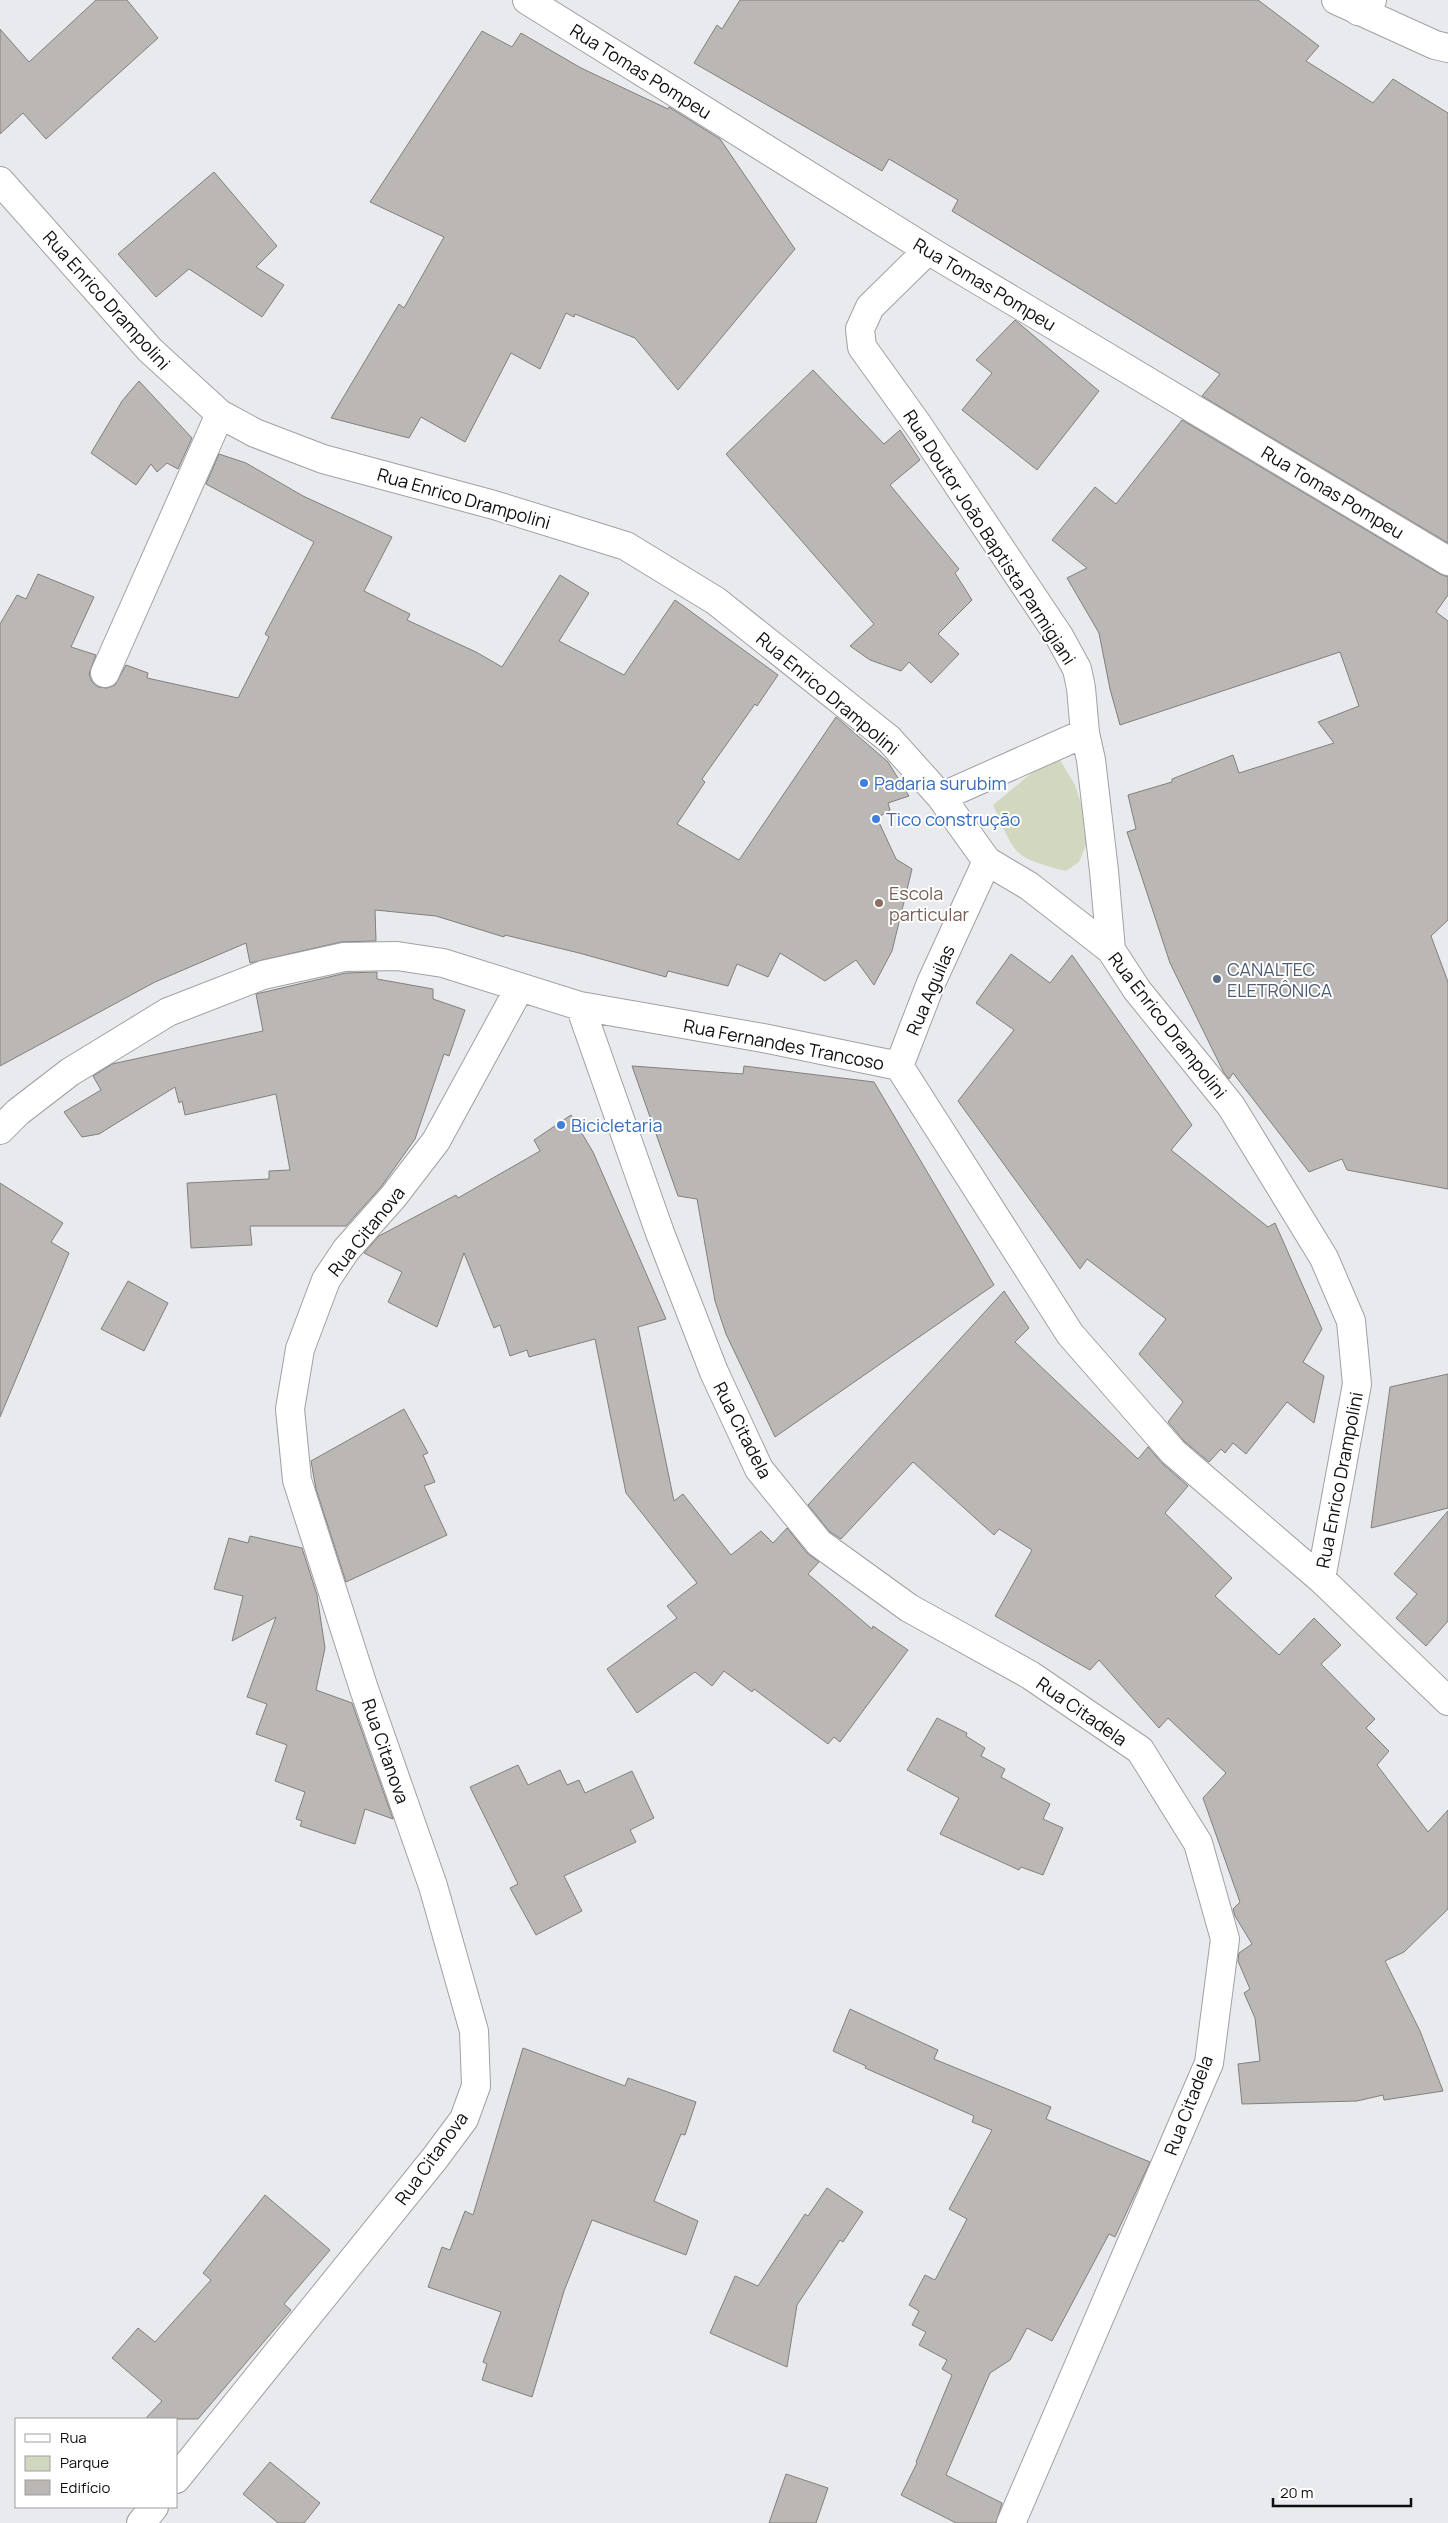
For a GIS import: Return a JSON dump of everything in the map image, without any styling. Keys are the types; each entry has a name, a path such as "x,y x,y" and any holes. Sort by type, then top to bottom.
{"street":[{"name":"Rua Tomas Pompeu","path":"527,0 928,250 1448,561"},
{"path":"1355,4 1448,48"},
{"name":"Rua Enrico Drampolini","path":"0,181 150,350 220,414 255,433 323,459 494,505 626,546 716,601 889,739 942,797 987,860 1029,886 1111,950 1137,990 1231,1106 1324,1258 1351,1321 1357,1384 1320,1579"},
{"name":"Rua Doutor João Baptista Parmigiani","path":"928,250 870,307 860,328 862,347 918,425 1059,636 1077,669 1104,871 1111,950"},
{"path":"105,673 220,414"},
{"path":"942,797 1085,733"},
{"name":"Rua Aguilas","path":"899,1066 931,984 987,860"},
{"name":"Rua Fernandes Trancoso","path":"0,1130 18,1112 70,1072 168,1012 263,975 344,957 397,956 443,963 580,1006 763,1038 899,1066 1070,1334 1173,1452 1320,1579 1448,1701"},
{"name":"Rua Citanova","path":"178,2477 435,2158 464,2119 476,2086 474,2031 433,1886 364,1689 297,1480 290,1409 300,1349 326,1280 346,1250 393,1197 436,1141 520,987"},
{"name":"Rua Citadela","path":"580,1006 660,1233 714,1372 759,1469 819,1543 909,1608 1030,1675 1140,1750 1198,1843 1225,1939 1209,2063 1011,2523"},
{"path":"141,2523 153,2508"}],"green space":[{"path":"1056,753 1075,785 1091,834 1079,862 1066,871 1035,862 1017,852 1006,834 993,805"}],"building":[{"path":"96,0 127,0 158,38 46,139 23,113 0,134 0,29 29,62"},
{"path":"740,0 1258,0 1319,46 1306,61 1373,103 1393,79 1448,113 1448,543 1202,396 1220,374 952,211 958,200 889,159 882,171 694,63 717,25 722,29"},
{"path":"482,31 512,47 521,33 581,68 668,109 669,107 720,139 795,249 678,390 635,338 575,314 574,317 566,313 540,369 511,353 465,442 421,417 409,438 331,418 399,304 404,308 444,237 370,202"},
{"path":"214,172 277,246 256,267 284,285 262,317 189,269 156,297 118,254"},
{"path":"1015,320 1099,391 1037,470 962,410 992,373 976,360"},
{"path":"813,370 884,444 900,430 920,460 890,485 959,569 955,573 972,600 938,634 959,654 931,683 909,662 901,671 870,660 850,646 874,624 726,454"},
{"path":"139,381 192,438 178,469 167,463 157,472 151,464 136,485 91,453 122,401"},
{"path":"1182,420 1448,577 1448,595 1436,612 1448,621 1448,920 1431,936 1448,982 1448,1189 1347,1170 1342,1159 1309,1172 1233,1073 1229,1079 1224,1073 1170,963 1127,832 1136,829 1128,795 1172,782 1172,779 1233,755 1239,773 1334,743 1318,722 1359,706 1340,652 1120,725 1110,689 1099,633 1067,578 1087,568 1052,540 1095,487 1116,504"},
{"path":"219,454 246,463 303,496 392,537 364,591 410,614 407,620 476,652 502,667 560,575 589,593 559,641 624,675 675,600 778,675 702,779 705,782 677,824 739,860 836,717 888,762 909,796 888,803 890,810 877,818 896,859 912,869 892,951 874,985 856,960 825,981 780,953 768,977 737,964 728,986 668,971 666,977 579,953 505,935 504,937 436,916 375,910 376,941 341,942 250,963 246,943 155,982 0,1066 0,624 17,595 26,599 38,574 94,597 71,647 96,655 89,674 92,682 98,687 107,688 115,685 126,665 148,673 147,678 238,698 269,637 265,634 314,542 206,484"},
{"path":"1011,954 1050,983 1072,955 1192,1125 1171,1150 1268,1227 1275,1223 1322,1329 1303,1362 1324,1376 1314,1423 1287,1402 1246,1454 1233,1443 1225,1453 1221,1449 1209,1462 1184,1441 1168,1422 1183,1402 1139,1354 1166,1319 1087,1259 1080,1269 958,1101 1014,1030 976,1003"},
{"path":"377,972 377,979 433,989 433,999 465,1010 449,1056 444,1054 415,1139 381,1187 346,1226 250,1226 252,1245 191,1248 187,1183 269,1179 269,1171 290,1170 276,1094 185,1115 182,1101 179,1103 175,1087 99,1134 82,1137 64,1112 101,1090 93,1076 112,1064 263,1031 256,994 346,973"},
{"path":"632,1066 743,1074 744,1066 874,1082 994,1285 775,1437 726,1334 715,1301 697,1199 678,1196"},
{"path":"571,1115 593,1152 666,1319 638,1327 674,1501 683,1494 731,1555 761,1531 773,1543 787,1528 807,1553 819,1562 808,1574 872,1629 873,1626 908,1650 840,1742 834,1737 828,1744 754,1689 752,1692 724,1671 712,1686 695,1672 637,1713 607,1669 677,1618 667,1606 697,1583 626,1493 595,1339 529,1357 527,1350 510,1356 500,1325 494,1328 464,1253 437,1327 388,1302 402,1272 364,1253 379,1236 456,1195 458,1198 540,1151 534,1140"},
{"path":"0,1183 63,1223 51,1242 69,1253 0,1417"},
{"path":"128,1281 168,1303 144,1351 101,1329"},
{"path":"1004,1291 1029,1328 1015,1342 1138,1459 1148,1447 1163,1464 1188,1486 1165,1513 1232,1578 1215,1596 1279,1655 1314,1618 1341,1645 1321,1664 1375,1719 1366,1728 1389,1751 1377,1765 1428,1832 1448,1810 1448,1909 1404,1952 1385,1961 1420,2031 1443,2091 1384,2100 1383,2095 1357,2101 1242,2104 1238,2064 1260,2061 1255,2018 1244,1993 1250,1989 1238,1961 1239,1953 1252,1944 1235,1916 1233,1909 1240,1902 1203,1798 1226,1773 1168,1718 1159,1728 1099,1660 1090,1670 995,1616 1032,1550 999,1529 994,1535 913,1462 841,1539 830,1532 808,1505"},
{"path":"1448,1374 1448,1508 1371,1528 1390,1387"},
{"path":"404,1409 428,1453 423,1455 435,1482 424,1486 447,1535 346,1582 316,1489 311,1461"},
{"path":"1448,1511 1448,1621 1426,1646 1396,1618 1417,1594 1394,1574"},
{"path":"250,1536 302,1548 317,1595 325,1648 316,1690 352,1703 393,1819 365,1809 355,1844 300,1826 302,1821 296,1819 305,1792 275,1781 287,1745 256,1734 267,1704 247,1697 276,1617 232,1641 243,1596 214,1589 229,1538 248,1543"},
{"path":"937,1718 967,1733 966,1736 985,1748 981,1756 1005,1769 1001,1777 1050,1804 1043,1819 1063,1828 1043,1875 1021,1867 1019,1870 940,1834 959,1798 907,1770"},
{"path":"518,1765 528,1785 560,1770 567,1785 579,1780 585,1793 632,1771 654,1818 630,1830 636,1842 564,1876 582,1911 536,1935 510,1888 518,1884 470,1787"},
{"path":"850,2009 938,2050 934,2059 1051,2107 1046,2119 1150,2162 1115,2237 1109,2234 1052,2341 1027,2328 1010,2360 990,2373 946,2475 1002,2503 996,2523 956,2523 901,2495 917,2463 952,2375 942,2369 947,2360 919,2345 926,2332 912,2325 919,2311 909,2305 925,2275 935,2280 967,2219 949,2209 992,2130 972,2122 974,2116 865,2068 866,2066 833,2051"},
{"path":"523,2048 625,2086 628,2078 696,2102 685,2135 681,2134 654,2201 698,2221 686,2255 592,2220 564,2291 532,2397 482,2380 487,2364 483,2362 501,2312 428,2287 442,2247 450,2250 465,2211 473,2215"},
{"path":"827,2188 863,2212 843,2242 840,2240 797,2305 787,2367 710,2333 735,2276 758,2286 805,2214 808,2216"},
{"path":"265,2195 330,2250 284,2304 291,2310 198,2419 146,2418 162,2401 112,2358 138,2328 155,2342 211,2280 203,2273"},
{"path":"270,2462 320,2503 304,2523 278,2523 243,2494"},
{"path":"786,2474 828,2488 816,2523 769,2523"}],"place":[{"name":"Padaria surubim","path":"864,783"},
{"name":"Tico construção","path":"876,819"},
{"name":"Escola particular","path":"879,903"},
{"name":"CANALTEC ELETRÔNICA","path":"1217,979"},
{"name":"Bicicletaria","path":"561,1125"}]}
